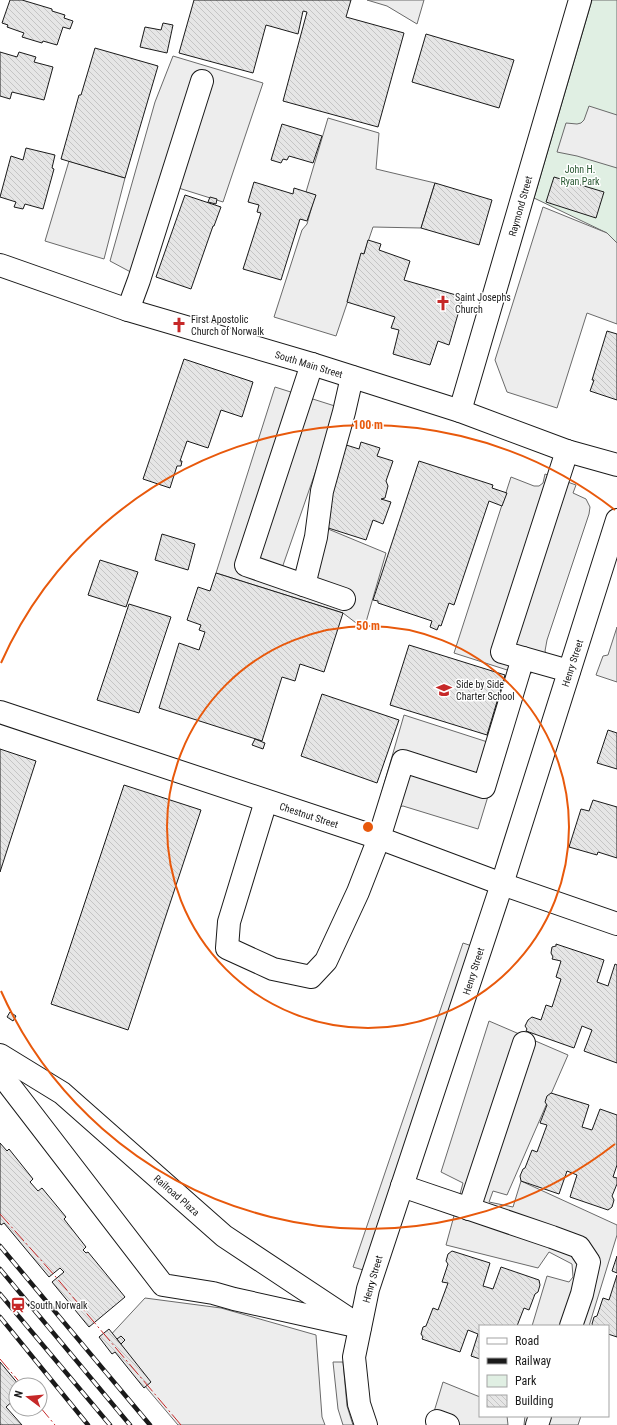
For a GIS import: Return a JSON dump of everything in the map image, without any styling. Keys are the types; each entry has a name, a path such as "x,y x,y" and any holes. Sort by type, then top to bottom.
{"street":[{"name":"Raymond Street","path":"460,411 580,0"},
{"path":"128,310 139,280 202,81"},
{"name":"South Main Street","path":"0,265 128,310 312,364 460,411 567,451 617,465"},
{"path":"312,364 246,565 344,598"},
{"path":"304,585 316,537 322,491 352,377"},
{"path":"567,451 502,652 569,671"},
{"name":"Henry Street","path":"366,1425 359,1404 354,1357 368,1289 502,884 617,520"},
{"path":"266,800 229,922 227,948 273,969 311,977 326,961 358,892 379,838 403,761 484,787 523,658"},
{"name":"Chestnut Street","path":"0,712 379,838 502,884 617,924"},
{"path":"469,1209 524,1043"},
{"name":"Railroad Plaza","path":"0,1055 62,1093 224,1236 360,1327"},
{"path":"0,1073 163,1285 213,1293 360,1327"},
{"path":"402,1186 579,1247 589,1262 582,1294 571,1325"}],"green space":[{"name":"John H. Ryan Park","path":"592,0 617,0 617,243 607,233 534,198"}],"shaded area":[{"path":"367,0 424,0 417,24 387,6"},
{"path":"173,56 263,83 223,202 169,185 140,277 110,261 155,102"},
{"path":"589,106 617,115 617,168 577,156 557,152 566,123 581,123 584,120"},
{"path":"328,118 379,133 376,169 435,183 421,228 373,227 336,336 274,317 302,230 307,224 315,195 306,192"},
{"path":"69,161 125,178 104,259 45,241"},
{"path":"543,207 607,233 617,243 617,324 587,313 557,408 507,392 495,360"},
{"path":"275,387 338,407 281,571 301,575 316,524 386,553 364,629 343,613 216,573"},
{"path":"545,474 576,485 573,493 586,499 590,507 589,514 547,640 543,675 533,672 526,676 454,653 511,477 534,486 539,486 543,483"},
{"path":"617,627 617,682 596,675 603,656 608,655"},
{"path":"404,715 503,747 478,829 403,806 376,812"},
{"path":"463,943 472,946 363,1270 353,1267"},
{"path":"489,1021 568,1055 507,1195 493,1191 489,1202 513,1207 521,1181 617,1225 617,1235 589,1325 532,1325 547,1276 569,1282 573,1277 572,1264 549,1252 538,1268 446,1245 463,1183 441,1172"},
{"path":"145,1298 221,1308 316,1335 322,1417 325,1425 178,1425 106,1340"},
{"path":"333,1362 343,1362 347,1406 353,1425 343,1425 338,1409"},
{"path":"443,1382 479,1397 479,1417 507,1417 508,1425 430,1425"},
{"path":"525,1417 581,1417 578,1425 524,1425"}],"building":[{"path":"10,0 22,0 52,9 52,11 65,15 64,18 73,21 70,29 63,27 57,45 43,41 42,43 22,37 24,33 7,27 8,25 2,23"},
{"path":"194,0 351,0 346,17 404,33 378,127 283,101 307,12 303,11 298,34 266,25 253,73 179,53"},
{"path":"163,23 173,25 167,53 140,47 145,27 161,30"},
{"path":"426,34 514,60 499,108 412,82"},
{"path":"95,48 158,66 125,178 61,159 79,95 81,95"},
{"path":"0,52 17,57 19,52 36,57 34,62 53,67 44,100 12,92 10,99 0,96"},
{"path":"282,124 322,136 313,163 289,156 287,160 283,159 281,163 271,160"},
{"path":"26,148 55,155 52,168 54,169 43,209 25,204 23,209 14,207 16,202 0,197 11,156 23,160"},
{"path":"554,177 604,192 596,218 546,202"},
{"path":"254,182 293,194 294,188 316,195 307,221 300,219 281,280 243,269 261,213 257,212 259,205 248,202"},
{"path":"435,183 492,200 479,245 421,228"},
{"path":"185,195 221,207 191,289 156,277"},
{"path":"210,197 217,199 216,204 208,202"},
{"path":"368,240 381,244 379,250 410,261 404,280 463,297 449,345 438,341 430,365 393,354 399,330 391,328 395,317 347,302 361,253 364,254"},
{"path":"607,331 617,334 617,400 590,391"},
{"path":"184,359 253,382 242,417 221,410 208,448 187,441 180,461 182,461 181,466 177,466 170,488 143,479"},
{"path":"361,442 380,448 377,456 393,461 386,481 388,486 385,498 381,499 391,502 383,524 373,520 366,540 322,526 343,444 359,449"},
{"path":"419,461 493,485 492,488 507,493 502,506 489,501 454,605 449,603 441,626 439,625 437,630 430,627 432,621 373,600"},
{"path":"162,534 195,544 188,570 155,560"},
{"path":"100,560 138,572 126,607 88,595"},
{"path":"216,573 343,613 324,672 300,664 295,681 282,677 262,741 159,708 179,643 199,650 205,632 199,630 201,625 187,620 198,587 210,591"},
{"path":"129,604 171,617 139,713 97,700"},
{"path":"409,645 505,675 487,735 390,705"},
{"path":"322,694 399,720 377,783 301,756"},
{"path":"608,730 617,733 617,769 597,763"},
{"path":"255,739 265,743 263,749 252,745"},
{"path":"0,749 36,761 0,872"},
{"path":"124,785 201,810 128,1030 51,1004"},
{"path":"593,800 617,807 617,858 598,852 597,855 569,847 581,809 589,811"},
{"path":"556,944 604,960 597,982 608,986 615,964 617,965 617,1063 584,1051 592,1030 582,1026 574,1048 526,1031 527,1029 525,1026 528,1020 532,1017 541,1020 546,1005 552,1007 561,979 556,977 561,961 552,959 553,957 551,953 552,947 556,946"},
{"path":"10,1012 16,1016 13,1021 7,1017"},
{"path":"551,1093 589,1105 582,1127 592,1130 600,1109 617,1115 617,1165 613,1177 617,1178 617,1184 612,1196 614,1200 612,1207 608,1210 570,1197 577,1175 567,1171 559,1194 521,1181 520,1176 523,1169 525,1168 532,1150 537,1152 547,1125 540,1123 547,1105 545,1102 547,1096"},
{"name":"South Norwalk","path":"0,1143 7,1151 9,1149 33,1179 30,1182 38,1191 42,1188 66,1217 64,1219 86,1247 83,1250 86,1253 88,1252 125,1297 89,1327 52,1282 64,1272 60,1268 49,1277 4,1223 1,1225 0,1223"},
{"path":"452,1251 490,1263 483,1286 493,1289 501,1267 539,1280 540,1285 538,1292 535,1294 529,1310 524,1308 517,1325 479,1325 479,1359 471,1356 478,1334 468,1330 460,1352 422,1339 423,1337 421,1334 423,1327 426,1326 433,1308 438,1310 448,1283 442,1282 448,1264 446,1261 448,1254"},
{"path":"617,1256 617,1273 612,1271"},
{"path":"617,1275 617,1337 609,1334 609,1325 592,1324 594,1317 597,1316 603,1298 609,1300"},
{"path":"109,1329 151,1382 144,1388 115,1352 112,1354 99,1337"},
{"path":"121,1336 125,1340 121,1344 117,1339"},
{"path":"0,1362 12,1377 8,1377 8,1405 6,1407 8,1409 8,1417 15,1417 22,1425 0,1425"}],"railway":[{"path":"0,1246 150,1425"},
{"path":"0,1269 130,1425"},
{"path":"0,1294 110,1425"},
{"path":"0,1317 88,1425"}],"power":[{"path":"0,1214 55,1276 181,1425"},
{"path":"0,1359 15,1377"},
{"path":"48,1417 55,1425"}],"place":[{"name":"Saint Josephs Church","path":"443,303"},
{"name":"First Apostolic Church of Norwalk","path":"179,325"},
{"name":"Side by Side Charter School","path":"444,690"},
{"name":"South Norwalk","path":"18,1305"}]}
